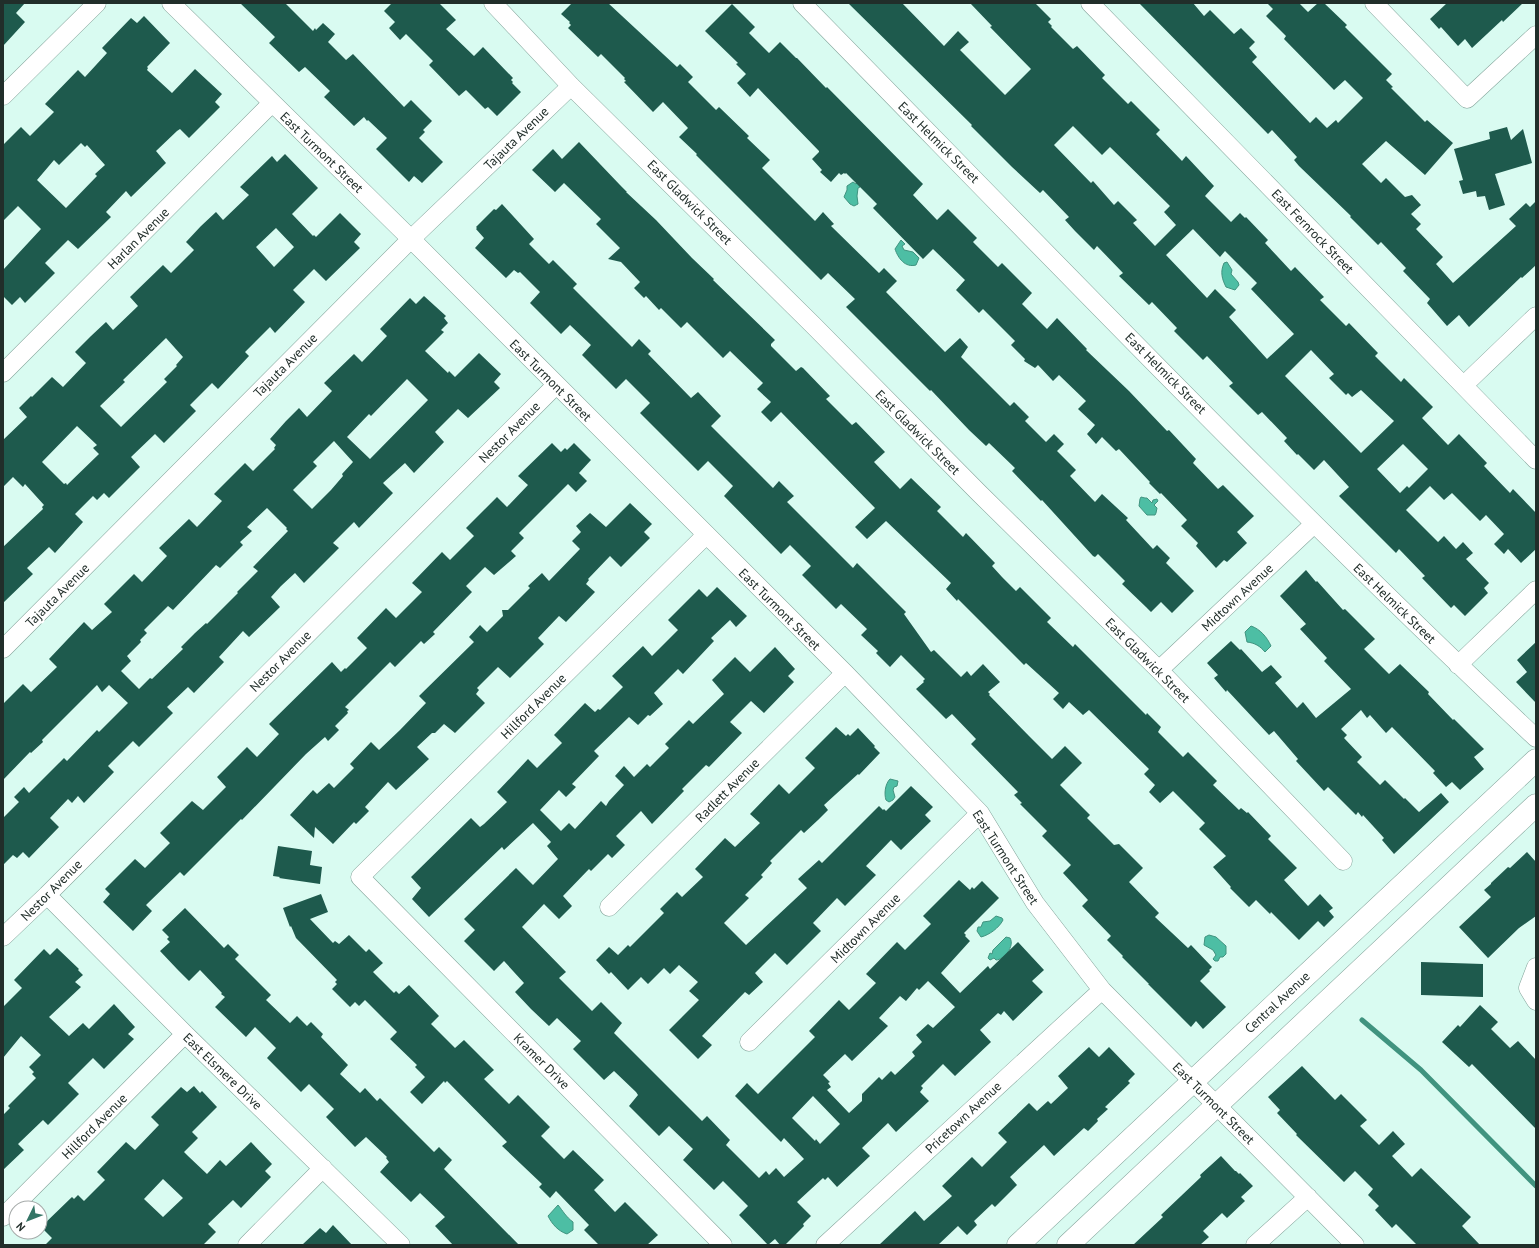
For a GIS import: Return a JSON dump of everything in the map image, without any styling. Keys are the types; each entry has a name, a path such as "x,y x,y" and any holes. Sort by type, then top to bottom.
{"main road":[{"name":"Central Avenue","path":"1018,1245 1536,760"},
{"path":"1068,1245 1217,1107 1536,805"}],"street":[{"path":"3,96 97,3"},
{"name":"East Turmont Street","path":"171,3 411,239 845,674 980,813 1034,903 1102,990 1355,1245"},
{"name":"East Gladwick Street","path":"493,3 572,86 808,319 979,494 1159,670 1343,861"},
{"name":"East Helmick Street","path":"802,3 1314,524 1458,665 1536,738"},
{"name":"East Fernrock Street","path":"1090,3 1536,460"},
{"path":"1374,3 1467,99 1536,35"},
{"name":"Tajauta Avenue","path":"3,649 411,239 572,86"},
{"name":"Harlan Avenue","path":"3,373 272,103"},
{"path":"1464,385 1536,316"},
{"name":"Nestor Avenue","path":"3,937 556,385"},
{"name":"Midtown Avenue","path":"1159,670 1314,524"},
{"name":"Hillford Avenue","path":"360,877 706,535"},
{"path":"1458,665 1536,590"},
{"name":"Radlett Avenue","path":"609,907 845,674"},
{"name":"Midtown Avenue","path":"749,1042 980,813"},
{"name":"Kramer Drive","path":"360,877 723,1245"},
{"name":"East Elsmere Drive","path":"46,895 185,1034 401,1245"},
{"path":"1536,967 1528,988 1536,1000"},
{"name":"Pricetown Avenue","path":"825,1245 1102,990"},
{"name":"Hillford Avenue","path":"3,1217 185,1034"},
{"path":"247,1245 323,1168"},
{"path":"1255,1245 1308,1197"}],"shaded area":[{"path":"853,182 856,184 857,183 860,187 858,188 857,196 858,204 854,206 844,197 847,186"},
{"path":"901,240 905,244 902,246 904,250 913,252 919,258 916,265 912,266 905,264 898,256 895,249"},
{"path":"1227,262 1232,270 1231,274 1239,285 1235,290 1226,287 1223,278 1223,266 1224,263"},
{"path":"1141,497 1147,498 1152,503 1153,500 1157,499 1158,501 1154,505 1157,508 1155,515 1147,515 1139,506"},
{"path":"1251,626 1260,631 1271,646 1265,652 1257,645 1247,642 1245,632"},
{"path":"890,779 898,781 897,786 894,787 893,790 895,797 889,802 885,798 885,792 886,786"},
{"path":"996,916 1002,918 1003,920 999,926 994,931 981,937 977,931 978,927 981,927 983,922 990,921"},
{"path":"1209,935 1216,937 1226,946 1226,954 1223,957 1220,957 1218,961 1213,959 1216,955 1213,950 1204,945 1205,937"},
{"path":"1006,937 1010,938 1011,941 1008,952 1002,958 996,960 994,958 990,960 988,958 990,953 992,954 993,950"},
{"path":"558,1205 566,1216 573,1222 573,1230 567,1234 556,1227 548,1216"}],"building":[{"path":"3,3 25,3 16,13 25,22 3,46"},
{"path":"240,3 285,3 313,31 323,23 335,34 328,42 346,60 353,54 404,107 411,100 432,121 423,130 425,132 419,138 443,162 422,183 414,176 409,182 376,149 387,138 364,117 354,126 324,97 330,91 305,67 299,72 269,43 275,37"},
{"path":"392,3 439,3 456,20 446,29 474,56 483,47 513,78 511,80 513,82 512,83 521,92 497,116 488,107 485,109 466,90 459,96 429,65 433,61 406,34 400,40 389,28 395,22 384,11"},
{"path":"572,3 608,3 677,67 680,64 693,77 688,82 716,110 719,107 749,136 747,138 770,160 762,168 815,221 823,212 834,224 831,226 879,273 884,268 897,281 886,292 945,352 960,338 968,347 961,357 1010,406 1014,402 1029,417 1025,421 1046,442 1054,434 1064,444 1057,451 1076,470 1070,476 1095,502 1102,494 1128,518 1126,520 1153,549 1157,545 1170,558 1166,563 1194,591 1172,613 1161,602 1151,612 1122,584 1125,581 1098,554 1095,557 1093,556 1042,500 1041,501 1012,471 1015,468 989,443 986,446 969,430 931,390 930,391 846,307 855,299 828,273 821,280 696,155 697,154 679,137 688,128 663,102 653,112 624,82 626,81 624,79 625,78 601,54 598,57 568,28 571,25 569,23 570,22 561,14"},
{"path":"848,3 902,3 944,46 958,31 969,42 960,50 1005,95 1031,69 990,27 992,26 970,3 1035,3 1051,19 1048,22 1052,26 1051,27 1073,49 1077,46 1105,75 1102,78 1128,104 1131,101 1160,130 1156,134 1182,161 1186,156 1214,186 1205,196 1231,222 1240,213 1245,218 1246,217 1268,240 1265,243 1291,271 1295,267 1324,297 1320,300 1346,326 1349,323 1378,353 1375,356 1401,382 1404,378 1433,407 1422,418 1448,445 1459,434 1487,463 1484,466 1510,493 1513,489 1536,513 1536,549 1521,563 1508,549 1504,554 1494,544 1504,534 1486,515 1480,521 1452,493 1444,500 1430,486 1406,510 1438,542 1444,536 1456,549 1463,542 1473,553 1466,559 1489,583 1484,588 1488,593 1465,616 1454,605 1451,608 1422,578 1425,576 1399,549 1396,553 1339,496 1349,487 1324,460 1314,470 1298,454 1297,455 1284,441 1287,438 1262,412 1258,415 1229,386 1233,383 1207,356 1203,360 1174,331 1177,328 1152,302 1149,305 1119,276 1123,273 1097,246 1094,250 1075,231 1065,220 1069,217 1043,190 1040,193 971,126 972,125","holes":["1073,126 1102,155 1110,147 1170,206 1164,212 1176,225 1155,246 1133,223 1137,220 1118,201 1114,205 1093,181 1091,183 1054,145","1193,229 1220,257 1225,251 1257,283 1251,289 1294,334 1267,359 1229,317 1236,310 1215,289 1207,298 1166,255","1311,350 1334,374 1329,378 1346,395 1348,393 1352,397 1361,390 1394,421 1361,453 1285,376","1403,444 1428,469 1409,488 1407,486 1400,493 1377,469"]},
{"path":"1139,3 1193,3 1204,16 1210,10 1234,34 1241,28 1255,42 1249,48 1257,57 1252,62 1310,123 1316,117 1327,128 1336,120 1338,123 1363,98 1345,80 1334,90 1284,39 1286,36 1266,16 1273,9 1267,3 1299,3 1308,12 1318,3 1324,3 1347,25 1345,27 1392,74 1386,80 1393,87 1391,88 1425,122 1427,120 1453,143 1425,175 1386,141 1362,164 1381,183 1386,178 1405,197 1412,195 1421,205 1411,214 1421,224 1416,229 1443,257 1436,264 1453,283 1516,226 1509,219 1526,203 1530,207 1536,201 1536,265 1522,278 1521,277 1469,327 1459,315 1447,326 1427,303 1430,299 1403,271 1406,268 1381,242 1378,245 1350,217 1351,216 1299,166 1294,160 1297,157 1272,130 1268,134"},
{"path":"1447,3 1523,3 1472,48 1465,39 1458,46 1441,27 1439,29 1430,19"},
{"path":"732,4 755,27 749,33 769,53 780,42 923,184 913,195 937,220 948,209 977,238 973,242 998,267 1002,263 1032,293 1022,304 1047,329 1057,318 1087,349 1086,350 1129,391 1167,431 1169,430 1196,459 1193,463 1218,489 1223,485 1254,516 1237,532 1247,543 1227,562 1224,560 1216,568 1196,546 1198,543 1181,526 1187,520 1161,493 1160,494 1149,483 1150,482 1119,449 1116,451 1102,437 1096,444 1087,434 1095,425 1078,409 1086,401 1059,375 1053,381 1038,365 1035,368 1024,361 1025,359 1011,345 1015,341 983,309 979,313 956,290 965,280 933,249 923,259 873,208 877,204 846,173 841,175 839,173 831,182 820,172 822,170 812,159 819,151 758,88 750,97 737,83 746,74 736,64 738,63 705,31"},
{"path":"144,16 170,43 147,67 147,70 172,93 195,69 222,94 215,102 220,107 189,138 180,129 177,131 156,151 166,163 131,197 126,191 106,212 111,217 78,249 68,240 45,263 55,273 25,303 20,297 12,305 3,296 3,270 41,229 18,206 3,221 3,145 21,127 30,136 54,112 45,104 78,70 85,77 107,53 102,48 131,18 137,23","holes":["81,143 85,147 87,145 105,165 95,174 97,176 66,208 37,180 54,160 59,165"]},
{"path":"1507,127 1511,140 1523,129 1532,163 1495,174 1505,205 1489,210 1485,196 1477,197 1476,191 1463,194 1459,181 1463,180 1454,149 1490,139 1489,132"},
{"path":"579,142 626,192 714,279 713,280 775,340 771,346 796,371 801,367 803,368 830,396 826,399 852,425 856,422 885,452 874,462 900,489 911,478 941,507 937,511 963,537 966,533 995,563 992,566 1016,591 1020,587 1051,618 1047,622 1073,647 1075,644 1146,715 1147,713 1161,727 1158,732 1183,757 1188,752 1217,781 1213,785 1239,810 1241,808 1247,813 1248,812 1271,836 1268,839 1297,868 1284,880 1308,906 1320,894 1333,908 1329,911 1334,917 1324,927 1318,921 1299,940 1271,912 1270,914 1256,900 1249,907 1230,888 1231,887 1213,867 1226,856 1199,829 1205,823 1173,791 1160,803 1149,792 1155,785 1144,774 1149,769 1089,710 1083,715 1069,702 1063,709 1053,699 1059,693 1026,663 1024,665 958,599 957,601 946,589 951,583 886,521 867,539 855,527 875,508 781,412 771,422 761,412 771,402 757,389 763,383 730,351 723,358 687,322 681,328 661,308 659,310 646,296 644,298 634,288 640,282 621,262 608,259 620,248 596,224 601,219 564,183 555,192 532,170 553,149 562,159"},
{"path":"285,154 318,188 292,214 313,236 314,235 316,237 340,213 361,234 354,242 360,248 326,281 314,269 293,290 305,302 275,333 270,327 245,352 249,356 218,389 212,383 190,405 196,411 164,443 155,434 131,457 140,467 109,498 104,493 97,500 93,496 75,514 83,522 55,553 49,547 27,568 33,574 3,603 3,547 43,509 42,507 44,505 25,484 23,487 13,477 3,487 3,440 27,417 19,408 52,377 63,387 86,363 75,352 106,322 113,330 138,306 130,297 163,265 171,273 194,250 186,242 201,226 216,212 223,220 249,195 240,187 272,156 277,162","holes":["276,228 294,247 274,267 256,247","166,338 183,357 176,365 177,366 164,379 167,382 121,427 100,406 125,382 123,380","77,426 97,445 93,448 99,454 67,485 66,483 64,484 42,462"]},
{"path":"502,204 534,239 529,244 549,264 553,260 577,284 573,288 632,347 639,339 651,351 648,354 691,398 698,392 721,416 711,426 773,488 779,481 794,496 787,502 853,568 857,563 906,612 904,614 931,652 934,650 961,677 967,671 971,676 983,664 1000,682 988,692 990,694 989,695 1052,759 1065,746 1082,763 1060,785 1090,815 1087,818 1114,845 1119,844 1143,868 1129,882 1159,913 1155,917 1188,948 1191,945 1212,967 1200,981 1226,1007 1203,1029 1196,1021 1191,1027 1107,940 1111,936 1082,906 1088,900 1063,873 1071,865 1042,836 1047,831 1020,804 1022,803 1014,795 1018,792 971,744 976,739 952,714 946,719 916,689 924,682 923,681 925,679 901,655 890,667 876,653 878,651 861,635 867,629 841,604 836,609 802,575 811,566 790,545 781,554 724,496 733,486 708,461 698,471 640,413 650,403 626,379 616,389 582,355 591,345 570,325 561,334 530,303 540,292 520,272 518,273 514,270 506,278 475,248 484,238 476,227 494,209 496,210"},
{"path":"424,296 446,316 444,318 448,323 441,330 444,332 425,351 448,373 449,371 455,377 479,353 501,374 494,382 500,388 468,418 458,409 435,432 444,442 414,473 405,463 383,483 393,493 359,528 354,522 333,543 339,548 304,583 295,573 281,586 271,597 280,607 249,637 243,631 219,657 224,662 194,693 188,687 167,707 173,713 139,747 133,741 108,766 114,772 84,803 78,796 72,803 68,799 50,818 59,827 29,858 23,852 17,858 13,855 3,865 3,818 19,802 14,797 24,787 29,793 64,758 67,761 97,730 99,732 128,703 109,685 102,692 97,685 42,740 43,742 31,753 30,752 3,780 3,704 23,684 31,692 57,667 49,659 84,622 92,630 112,612 104,604 134,574 142,582 167,556 159,548 189,519 197,527 222,501 214,494 245,463 253,471 275,449 274,448 276,445 270,439 286,421 299,408 307,417 332,391 324,383 354,354 362,362 387,336 380,329 410,298 416,304","holes":["407,379 428,400 370,459 347,437 369,414 371,416","334,441 353,462 342,474 343,476 331,490 312,509 293,490 317,466 313,462","267,508 287,528 286,529 288,531 253,567 258,571 237,592 238,593 181,647 183,649 152,679 150,678 139,689 121,671 131,661 127,656 141,642 140,640 147,633 144,630 168,606 173,610 216,565 220,568 243,545 240,542 252,531 247,527"]},
{"path":"552,443 561,452 565,448 567,450 574,443 591,460 579,473 587,481 576,492 568,484 519,533 524,538 511,551 516,556 494,575 485,567 466,586 472,592 433,632 435,634 424,644 421,641 395,667 390,662 345,707 349,710 347,711 348,713 335,726 339,730 328,741 325,737 306,754 242,820 241,819 184,876 180,872 146,905 152,911 133,931 103,902 110,894 105,889 135,859 145,868 170,843 160,833 192,801 203,810 226,787 217,777 247,747 257,757 279,734 269,724 332,662 341,672 345,668 346,669 367,648 357,638 386,608 396,618 422,592 412,583 442,552 450,560 474,536 466,528 497,497 507,507 528,485 518,476"},
{"path":"630,503 652,524 644,532 650,538 621,567 610,556 588,579 589,580 586,584 595,592 566,622 559,616 538,638 544,644 510,678 498,667 477,688 479,690 476,694 485,703 455,733 444,724 417,747 429,759 396,790 388,782 365,807 369,811 356,824 354,822 333,844 315,827 314,838 290,815 313,790 317,794 329,783 334,788 354,768 350,764 371,742 379,750 400,730 426,703 419,696 474,642 469,637 480,625 487,632 503,616 502,610 508,610 530,588 528,586 542,573 549,581 580,549 572,541 581,532 576,526 590,513 606,527"},
{"path":"1306,570 1343,610 1345,609 1375,639 1364,649 1389,674 1400,664 1429,692 1428,694 1453,720 1454,719 1484,749 1474,757 1484,769 1460,790 1452,782 1446,787 1433,773 1435,771 1392,727 1386,733 1370,715 1367,718 1361,710 1341,729 1347,735 1344,738 1362,757 1357,762 1380,785 1385,780 1419,812 1441,793 1449,802 1394,854 1382,840 1384,838 1363,815 1362,817 1358,812 1356,815 1328,787 1324,791 1296,761 1298,759 1274,731 1269,735 1227,690 1226,692 1214,678 1218,675 1207,663 1231,641 1240,650 1241,649 1262,672 1271,665 1282,677 1275,683 1297,708 1303,702 1316,718 1351,689 1324,661 1327,658 1300,629 1306,624 1280,596"},
{"path":"717,587 747,616 736,627 730,620 711,638 714,641 683,674 678,669 654,693 663,704 650,716 648,715 638,725 629,717 594,751 599,756 572,784 576,787 566,797 559,790 540,810 561,831 569,823 575,829 601,801 606,806 624,785 615,776 624,766 634,777 647,764 650,767 669,748 665,744 689,720 693,724 724,694 712,680 735,657 750,672 775,647 795,669 788,676 794,682 764,713 751,701 730,722 742,733 709,767 706,765 682,789 684,791 652,824 641,811 616,836 625,845 612,858 608,854 591,871 589,869 563,896 572,906 559,919 544,904 522,927 566,972 559,978 592,1011 601,1002 622,1023 614,1033 702,1121 707,1116 730,1140 726,1145 759,1178 766,1171 769,1175 776,1168 784,1177 804,1159 784,1138 781,1142 735,1096 747,1083 758,1094 815,1037 809,1031 839,1000 849,1010 876,983 866,974 897,942 905,950 931,924 923,916 959,880 970,890 972,887 974,889 982,881 999,898 964,933 970,941 941,973 960,993 988,966 990,969 1018,942 1044,970 1032,981 1043,992 1013,1021 1004,1011 1001,1015 998,1013 980,1030 991,1042 955,1076 943,1064 921,1086 923,1088 920,1092 929,1101 896,1132 888,1123 862,1148 870,1156 837,1187 828,1177 825,1180 823,1178 797,1202 811,1216 803,1224 804,1226 785,1245 780,1245 775,1239 768,1245 739,1215 748,1206 723,1181 714,1190 683,1160 693,1149 669,1126 659,1136 629,1106 638,1095 636,1092 614,1071 604,1080 573,1049 581,1041 557,1018 549,1026 531,1009 515,992 524,983 504,961 494,971 464,941 475,930 464,919 516,868 533,885 558,859 547,846 551,842 533,823 504,850 502,847 429,917 412,899 421,888 411,877 471,818 480,827 484,824 507,802 497,792 528,759 537,768 562,743 554,735 585,703 595,712 598,709 600,710 623,687 612,676 643,646 652,656 678,630 668,620 699,589 707,597","holes":["928,981 955,1007 933,1028 928,1024 916,1035 922,1042 912,1052 915,1056 895,1075 891,1071 882,1080 879,1077 862,1094 862,1101 849,1113 827,1090 831,1087 828,1083 830,1082 823,1075 845,1054 852,1061 888,1026 879,1018 900,996 906,1001 917,988 919,990","813,1096 840,1124 820,1144 816,1139 815,1141 792,1118"]},
{"path":"1536,642 1536,703 1516,682 1527,672 1517,660"},
{"path":"836,727 846,736 848,734 850,736 858,728 880,753 859,775 858,774 824,805 828,810 818,820 804,833 801,830 770,861 772,863 761,875 763,877 745,895 749,898 724,923 746,945 807,888 798,879 819,860 822,863 879,806 886,811 911,786 933,807 925,815 931,821 901,850 891,840 866,866 876,875 845,906 837,898 813,923 821,931 787,965 775,953 755,973 763,982 749,995 745,992 702,1036 712,1045 698,1059 669,1030 699,1000 689,991 698,982 679,965 670,974 664,968 648,984 641,977 628,990 611,972 609,974 596,960 609,947 618,955 628,945 630,947 664,913 660,909 677,892 682,897 703,877 695,869 725,838 735,847 760,823 750,814 779,784 789,794 815,768 805,758"},
{"path":"278,846 312,851 310,865 322,867 320,884 273,876"},
{"path":"1527,852 1536,862 1536,916 1519,928 1488,958 1459,927 1491,897 1484,890 1508,867 1510,868"},
{"path":"321,894 328,912 310,919 333,943 335,941 339,944 349,935 366,952 369,949 383,963 373,972 394,993 396,991 399,994 409,985 439,1016 431,1024 455,1048 464,1040 494,1070 484,1079 509,1104 518,1095 550,1127 541,1136 564,1159 573,1150 604,1180 594,1190 615,1212 625,1202 658,1235 647,1245 599,1245 584,1230 589,1225 556,1191 550,1198 539,1187 542,1184 502,1146 507,1142 447,1081 445,1083 444,1081 422,1104 410,1092 425,1077 415,1067 417,1065 390,1039 397,1032 365,1000 359,1006 355,1002 350,1007 332,989 337,984 335,982 337,980 296,938 291,926 290,927 283,908"},
{"path":"185,908 224,948 228,944 239,955 235,959 271,995 266,1000 290,1023 297,1016 307,1026 311,1022 323,1034 321,1037 348,1065 340,1074 360,1093 365,1088 377,1101 380,1098 434,1152 439,1147 452,1160 444,1169 519,1245 453,1245 435,1226 445,1217 420,1193 411,1202 380,1172 389,1162 386,1158 387,1157 366,1137 355,1147 326,1117 334,1109 309,1084 301,1092 267,1058 276,1048 255,1027 246,1037 215,1007 225,997 200,970 189,981 177,969 160,951 170,942 167,939 169,937 162,930"},
{"path":"57,948 79,969 78,970 83,975 75,982 81,987 49,1017 69,1036 83,1023 89,1029 114,1004 135,1027 128,1034 134,1039 104,1069 93,1058 68,1083 79,1094 48,1125 43,1120 18,1144 24,1150 3,1170 3,1115 10,1108 8,1106 36,1078 32,1074 34,1072 29,1067 41,1055 21,1036 3,1058 3,1007 22,988 14,980 44,949 50,955"},
{"path":"1421,962 1483,964 1483,997 1421,995"},
{"path":"1480,1005 1498,1022 1491,1029 1510,1048 1518,1041 1536,1060 1536,1129 1472,1064 1469,1067 1442,1042 1458,1025 1460,1027"},
{"path":"1089,1047 1099,1057 1109,1047 1135,1074 1128,1081 1130,1083 1105,1107 1108,1109 1097,1119 1098,1121 1088,1131 1084,1128 1054,1156 1044,1145 1010,1177 1017,1185 995,1207 992,1204 974,1221 977,1225 967,1235 958,1226 938,1245 879,1245 915,1211 924,1221 952,1196 942,1186 972,1157 982,1167 1007,1142 998,1133 1029,1103 1037,1111 1048,1101 1051,1104 1068,1088 1058,1076"},
{"path":"1302,1066 1335,1100 1341,1094 1367,1120 1360,1126 1379,1145 1393,1131 1405,1144 1392,1156 1412,1177 1421,1168 1471,1217 1462,1226 1480,1245 1417,1245 1396,1224 1392,1228 1375,1210 1379,1206 1368,1195 1373,1189 1355,1171 1344,1182 1296,1135 1297,1134 1277,1113 1280,1110 1268,1097"},
{"path":"194,1086 200,1093 202,1091 217,1107 192,1132 198,1138 184,1152 207,1174 220,1160 226,1166 251,1142 272,1164 265,1171 271,1177 241,1208 233,1200 208,1224 216,1232 203,1245 45,1245 52,1238 48,1234 48,1220 72,1197 74,1199 78,1195 84,1201 105,1180 97,1172 126,1142 135,1150 159,1125 151,1117 181,1087 187,1092","holes":["163,1179 183,1198 163,1217 144,1199"]},
{"path":"1221,1156 1235,1171 1239,1174 1240,1173 1253,1186 1241,1197 1245,1201 1227,1218 1222,1213 1203,1231 1209,1237 1200,1245 1133,1245 1163,1217 1161,1215"},
{"path":"333,1225 352,1245 302,1245 320,1228 326,1233"}],"waterway":[{"path":"1362,1020 1421,1070 1536,1186"}]}
